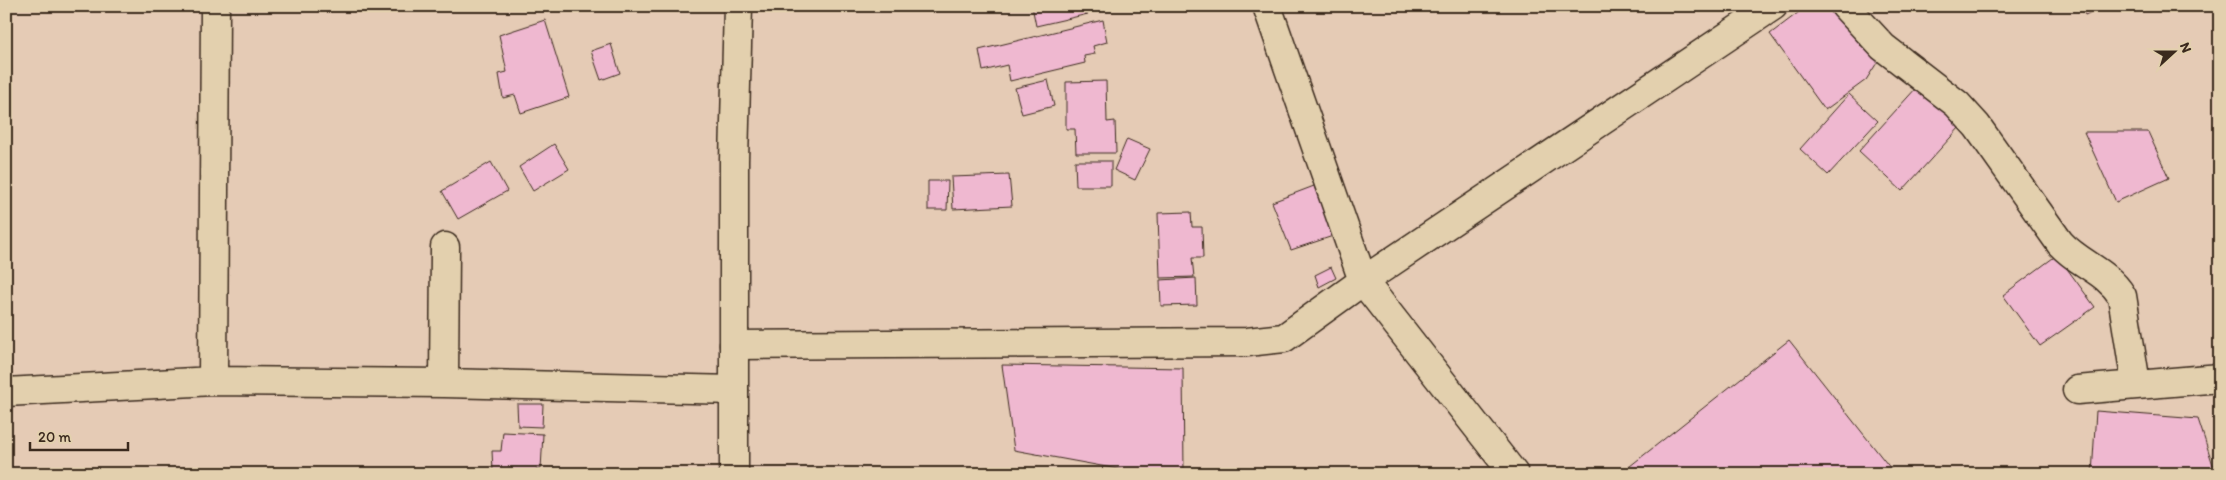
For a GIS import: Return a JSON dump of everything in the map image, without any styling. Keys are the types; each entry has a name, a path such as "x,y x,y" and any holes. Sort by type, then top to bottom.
{"street":[{"path":"213,381 216,6"},
{"path":"734,474 734,161 738,6"},
{"path":"1268,6 1363,281 1514,474"},
{"path":"734,345 1247,342 1284,338 1363,281 1773,6"},
{"path":"1845,6 1883,47 1957,104 1977,126 2060,243 2072,256 2103,274 2114,284 2122,296 2136,384"},
{"path":"444,383 446,247"},
{"path":"2076,390 2220,378"},
{"path":"6,392 213,381 444,383 734,390"}],"building":[{"path":"1032,6 1086,6 1088,14 1036,26"},
{"path":"1807,6 1832,6 1861,46 1868,41 1880,58 1866,80 1825,110 1770,34"},
{"path":"2082,6 2104,6 2085,15"},
{"path":"545,20 569,97 521,113 515,95 503,98 499,74 507,72 499,35"},
{"path":"1103,20 1107,42 1093,46 1095,54 1084,56 1085,63 1010,81 1007,65 983,71 979,50"},
{"path":"611,44 620,73 601,80 591,51"},
{"path":"1048,80 1054,106 1022,114 1015,88"},
{"path":"1106,81 1107,122 1115,121 1116,153 1076,153 1075,129 1066,129 1066,82"},
{"path":"1917,87 1960,127 1902,191 1859,151"},
{"path":"1849,94 1878,121 1828,175 1800,149"},
{"path":"2084,132 2148,132 2169,178 2116,202"},
{"path":"1127,139 1150,149 1135,180 1114,170"},
{"path":"554,144 569,169 533,191 519,167"},
{"path":"1075,161 1111,161 1111,186 1076,186"},
{"path":"491,162 507,191 458,219 442,191"},
{"path":"1009,175 1012,206 953,209 951,177"},
{"path":"928,181 948,181 947,210 928,210"},
{"path":"1314,186 1333,236 1291,250 1272,202"},
{"path":"1191,212 1192,227 1202,227 1203,258 1192,258 1194,277 1160,278 1158,213"},
{"path":"2057,255 2095,307 2040,346 2003,295"},
{"path":"1331,267 1336,278 1319,287 1315,275"},
{"path":"1196,278 1197,305 1161,306 1160,280"},
{"path":"1789,340 1895,474 1620,474"},
{"path":"1002,365 1183,368 1184,474 1145,474 1014,450"},
{"path":"517,404 543,404 542,427 518,426"},
{"path":"2096,411 2198,419 2216,474 2092,474"},
{"path":"503,432 543,434 541,469 536,469 536,474 501,474 493,471 492,451 501,451"}]}
